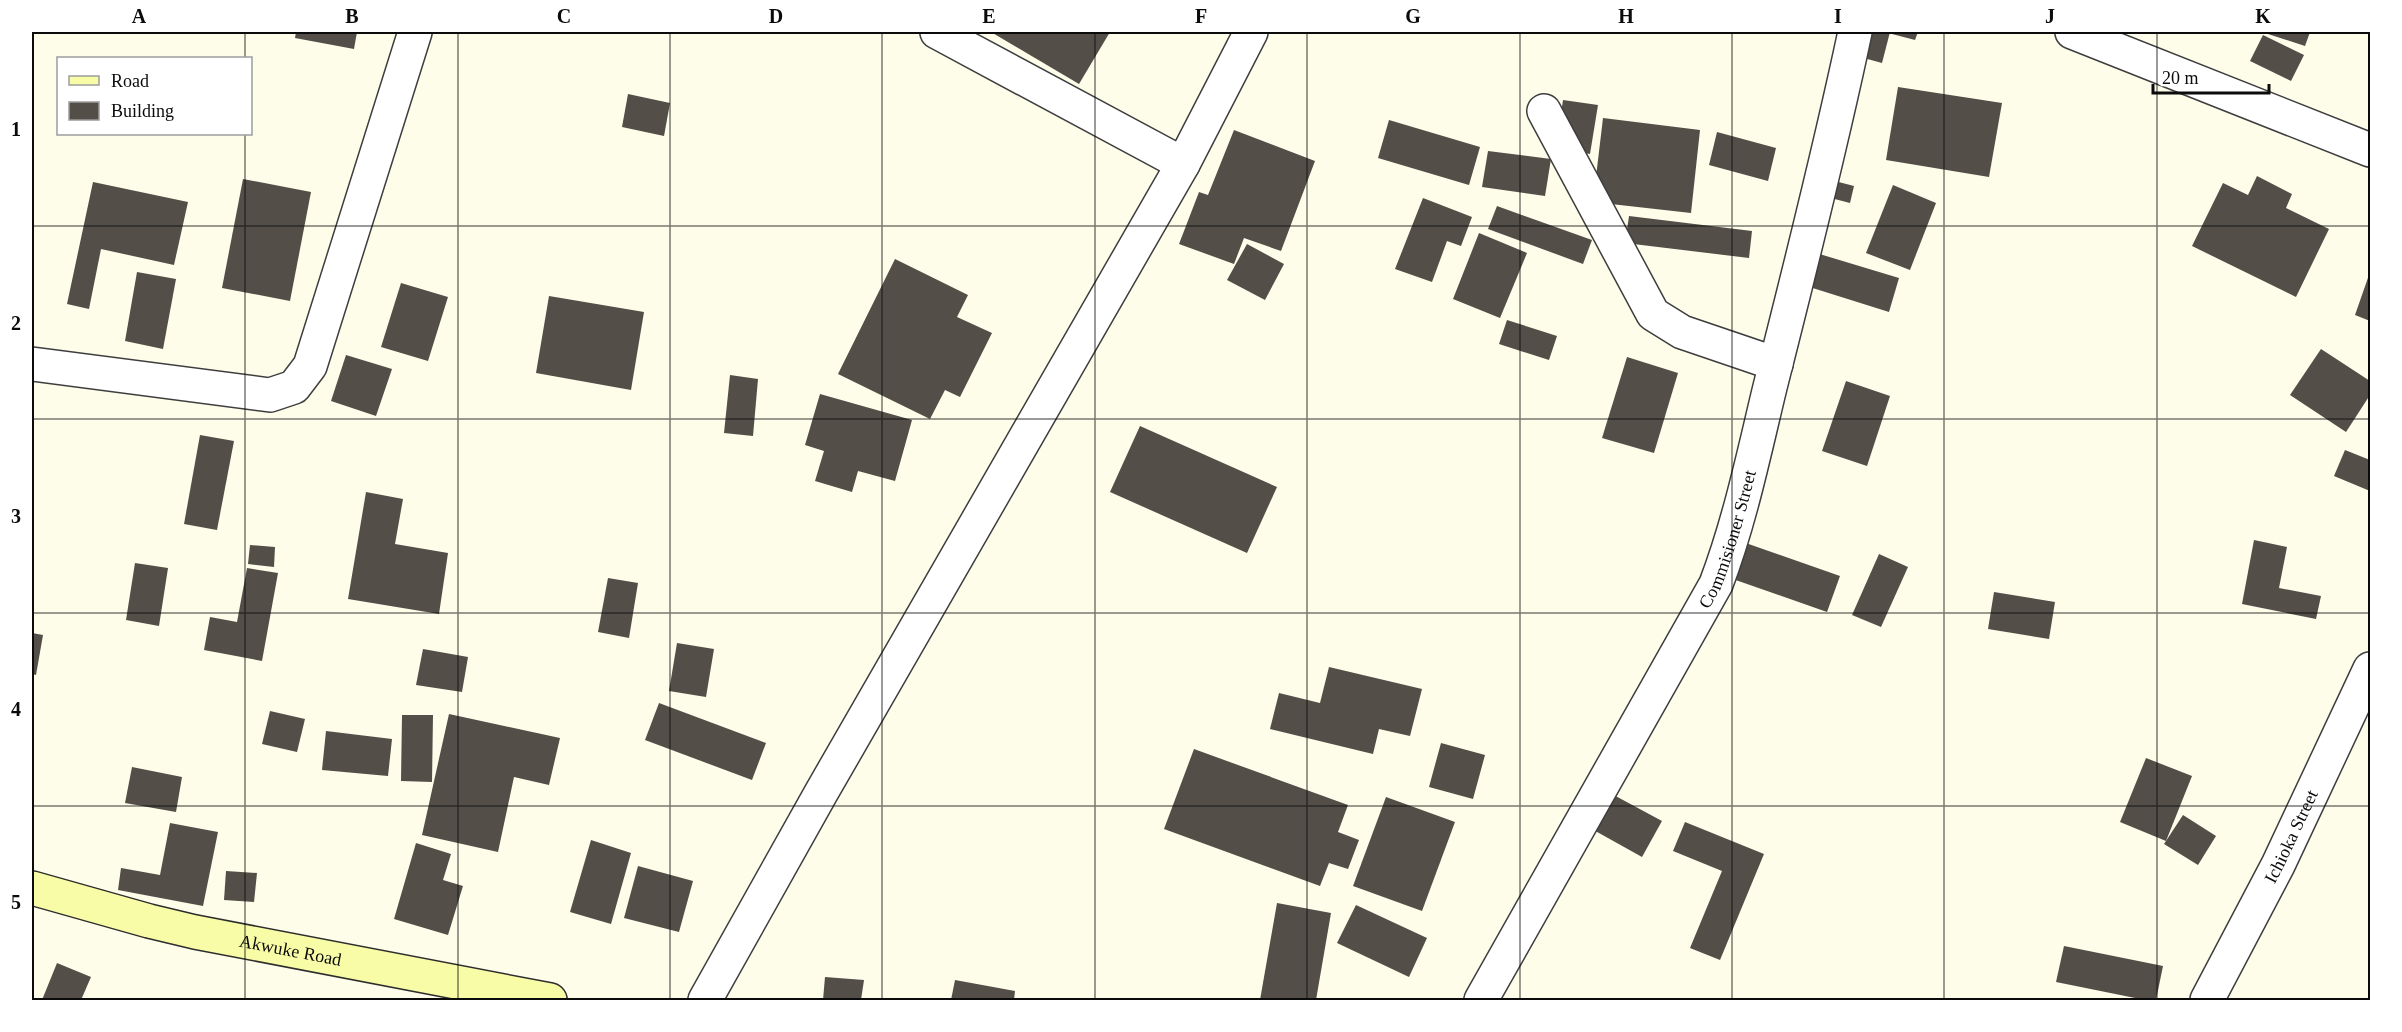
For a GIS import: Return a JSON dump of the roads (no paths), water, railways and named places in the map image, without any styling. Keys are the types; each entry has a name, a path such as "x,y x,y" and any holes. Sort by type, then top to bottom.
{"main road":[{"name":"Akwuke Road","path":"32,888 195,932 550,1000"}],"street":[{"path":"32,364 270,395 294,387 310,366 415,32"},
{"path":"937,32 1184,164"},
{"path":"705,1000 820,793 1184,164 1251,32"},
{"name":"Commisioner Street","path":"1481,1000 1716,584 1728,551 1776,364 1839,108 1855,32"},
{"path":"2072,32 2370,150"},
{"path":"1544,111 1653,314 1682,332 1776,364"},
{"name":"Ichioka Street","path":"2207,1000 2278,865 2370,669"}]}
